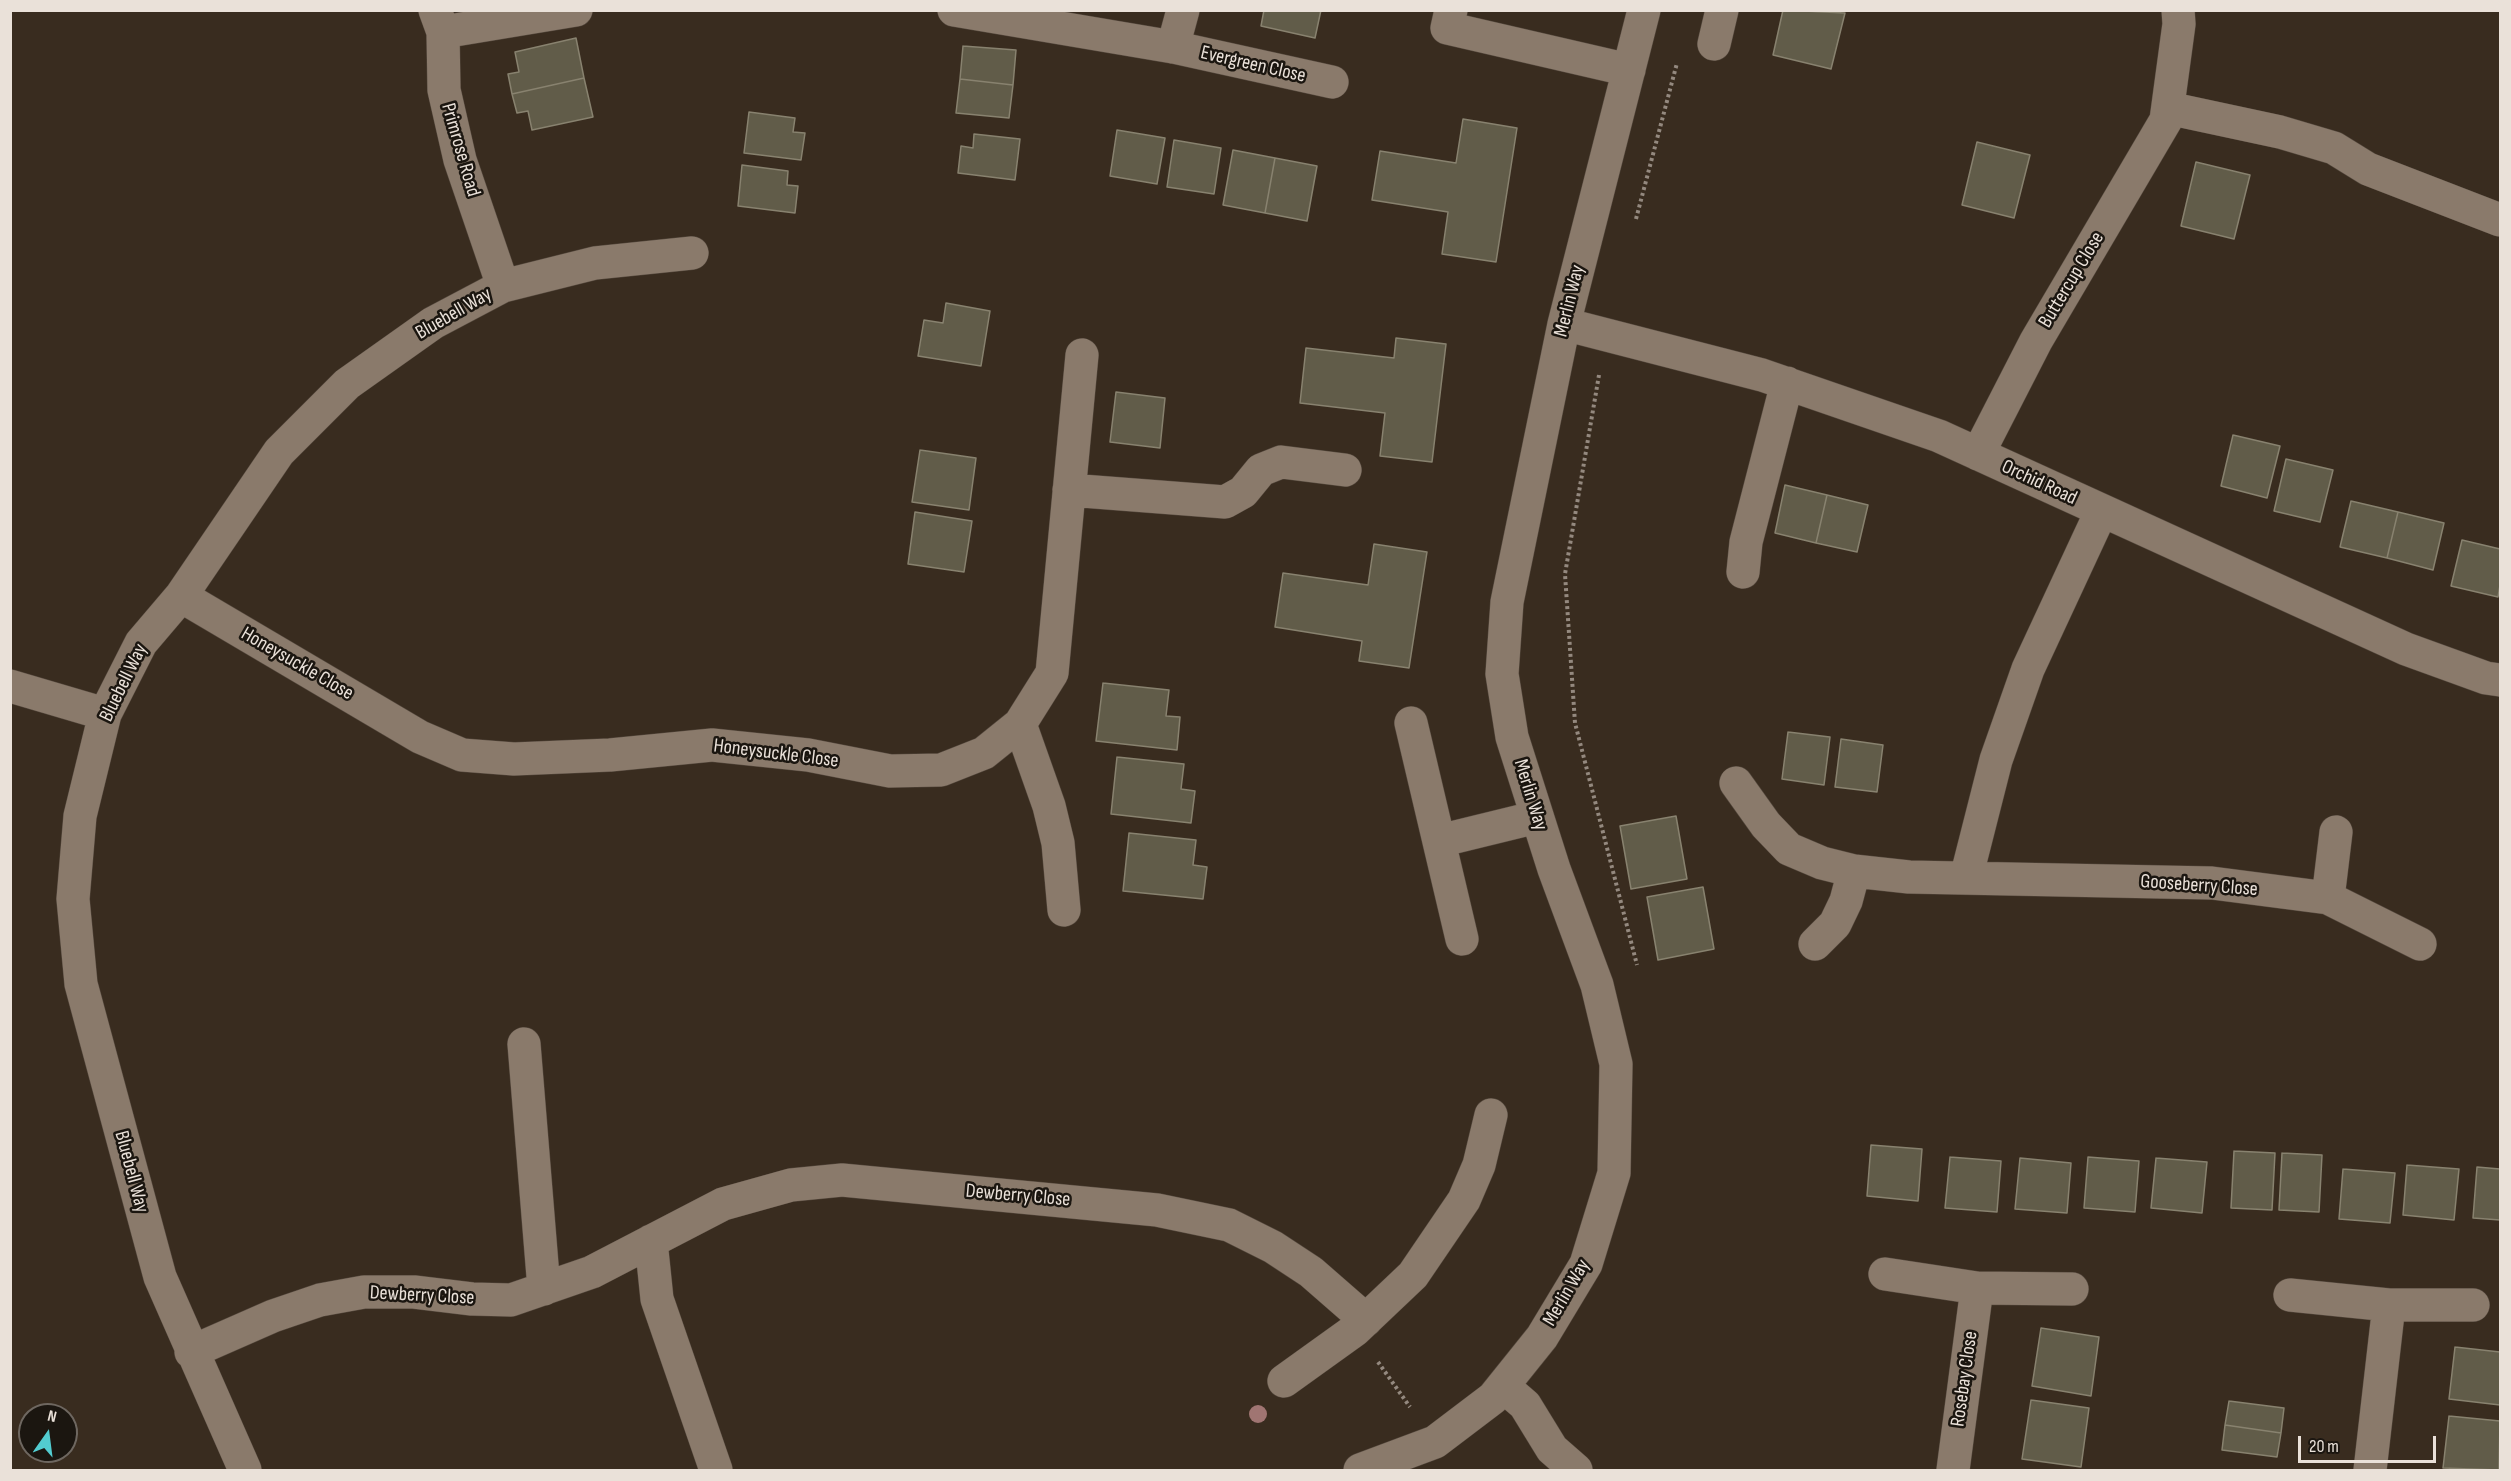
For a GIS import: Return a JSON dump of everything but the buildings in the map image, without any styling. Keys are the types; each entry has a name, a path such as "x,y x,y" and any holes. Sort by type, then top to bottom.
{"street":[{"path":"439,21 576,10"},
{"name":"Evergreen Close","path":"954,10 1173,47 1332,82"},
{"name":"Evergreen Close","path":"1173,47 1183,10"},
{"path":"1451,10 1447,28 1629,70"},
{"name":"Merlin Way","path":"1360,1470 1435,1442 1493,1398 1542,1337 1586,1264 1614,1173 1616,1064 1597,985 1554,869 1512,737 1502,674 1507,602 1564,324 1644,10"},
{"path":"1714,44 1722,10"},
{"name":"Buttercup Close","path":"1978,454 2036,340 2166,120 2179,24 2178,10"},
{"name":"Primrose Road","path":"439,21 444,90 460,160 503,286"},
{"path":"2168,108 2280,132 2334,148 2368,169 2500,220"},
{"name":"Bluebell Way","path":"236,1468 160,1277 81,984 73,899 80,816 105,714 141,643 180,596 279,452 346,384 433,323 503,286 595,262 692,253"},
{"name":"Orchid Road","path":"1564,324 1787,383 1939,436 2101,512 2406,649 2500,681"},
{"name":"Honeysuckle Close","path":"180,596 420,737 462,755 514,759 610,755 712,745 808,755 890,771 941,770 984,753 1020,724 1052,673 1082,355"},
{"path":"1743,572 1746,542 1787,383"},
{"path":"1069,490 1225,502 1243,492 1261,470 1281,462 1345,470"},
{"path":"1966,878 1996,760 2028,669 2101,512"},
{"path":"10,686 105,714"},
{"path":"1411,723 1462,939"},
{"path":"1020,724 1058,843 1064,910"},
{"name":"Gooseberry Close","path":"1736,783 1766,825 1789,849 1822,863 1854,871 1910,877 2211,883 2328,898 2420,944"},
{"path":"1439,842 1537,817"},
{"path":"2328,898 2336,832"},
{"path":"1815,944 1835,924 1846,901 1854,871"},
{"path":"524,1044 544,1289"},
{"path":"1284,1381 1360,1325 1413,1275 1464,1200 1479,1165 1491,1115"},
{"name":"Dewberry Close","path":"191,1352 273,1316 320,1300 364,1292 414,1292 472,1299 511,1300 592,1272 723,1204 791,1185 842,1180 1157,1210 1229,1225 1273,1247 1311,1272 1360,1325"},
{"path":"651,1241 657,1299 716,1470"},
{"path":"1885,1274 1977,1288 2072,1289"},
{"name":"Rosebay Close","path":"1953,1470 1977,1288"},
{"path":"2290,1295 2389,1305 2472,1305"},
{"path":"2370,1470 2389,1305"},
{"path":"1503,1386 1525,1405 1552,1449 1576,1470"}],"path":[{"path":"1634,230 1678,57"},
{"path":"1606,334 1565,574 1575,723 1639,974"},
{"path":"1360,1325 1435,1442"}]}
